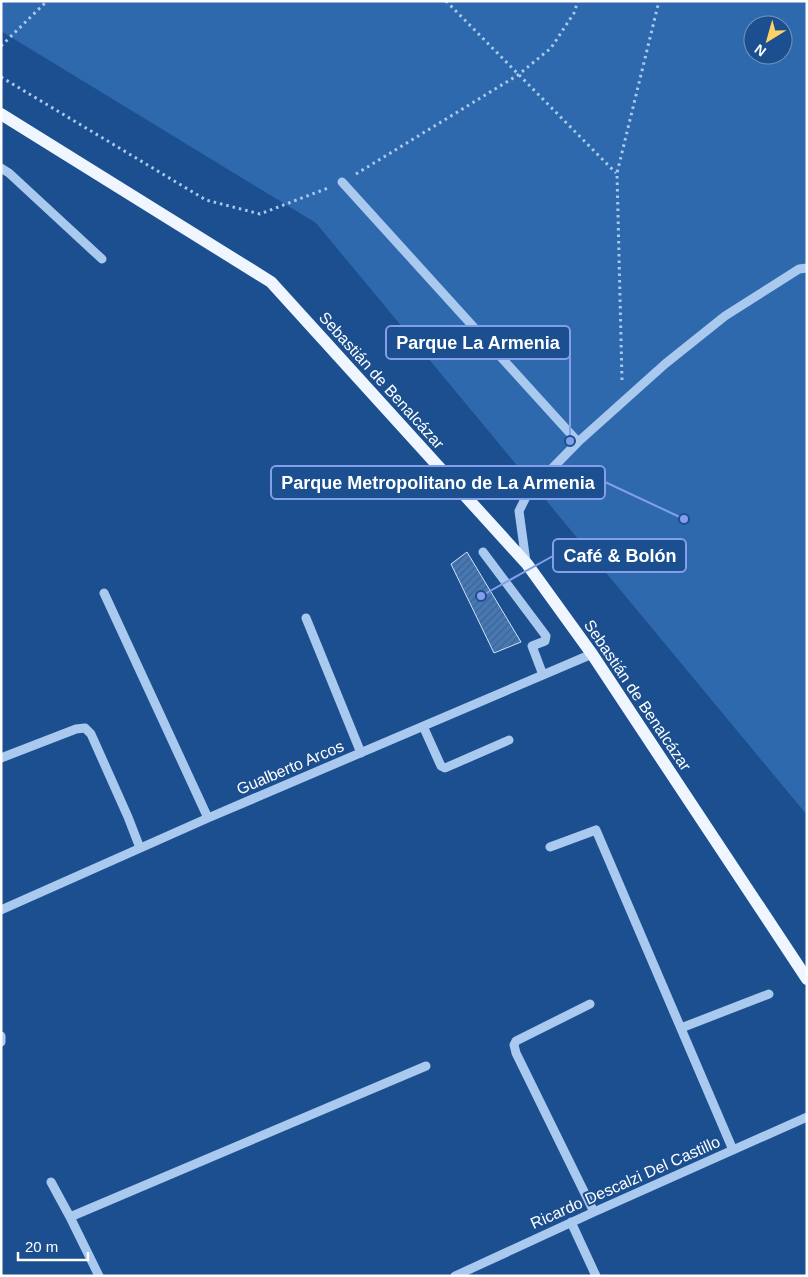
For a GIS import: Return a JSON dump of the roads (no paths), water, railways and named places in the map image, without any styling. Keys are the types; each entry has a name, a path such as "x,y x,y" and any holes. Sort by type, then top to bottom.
{"main road":[{"name":"Sebastián de Benalcázar","path":"1,114 271,282 527,564 592,654 807,979"}],"street":[{"path":"1,168 9,173 102,259"},
{"path":"342,182 578,442"},
{"path":"527,564 519,511 528,493 578,442 665,364 725,316 800,269 807,268"},
{"path":"483,552 546,636 545,641 532,646 542,675"},
{"path":"104,592 208,818"},
{"path":"306,618 361,753"},
{"name":"Gualberto Arcos","path":"1,910 208,818 592,654"},
{"path":"423,726 441,766 445,768 509,740"},
{"path":"1,758 76,729 85,728 95,742 140,848"},
{"path":"550,847 596,830 733,1150"},
{"path":"681,1028 769,994"},
{"path":"590,1004 516,1041 514,1045 516,1053 594,1212"},
{"path":"1,1036 1,1042"},
{"path":"70,1217 426,1066"},
{"name":"Ricardo Descalzi Del Castillo","path":"455,1276 807,1117"},
{"path":"51,1182 99,1276"},
{"path":"571,1222 596,1276"}],"place":[{"name":"Parque La Armenia","path":"570,441"},
{"name":"Parque Metropolitano de La Armenia","path":"684,519"},
{"name":"Café & Bolón","path":"481,596"}]}
